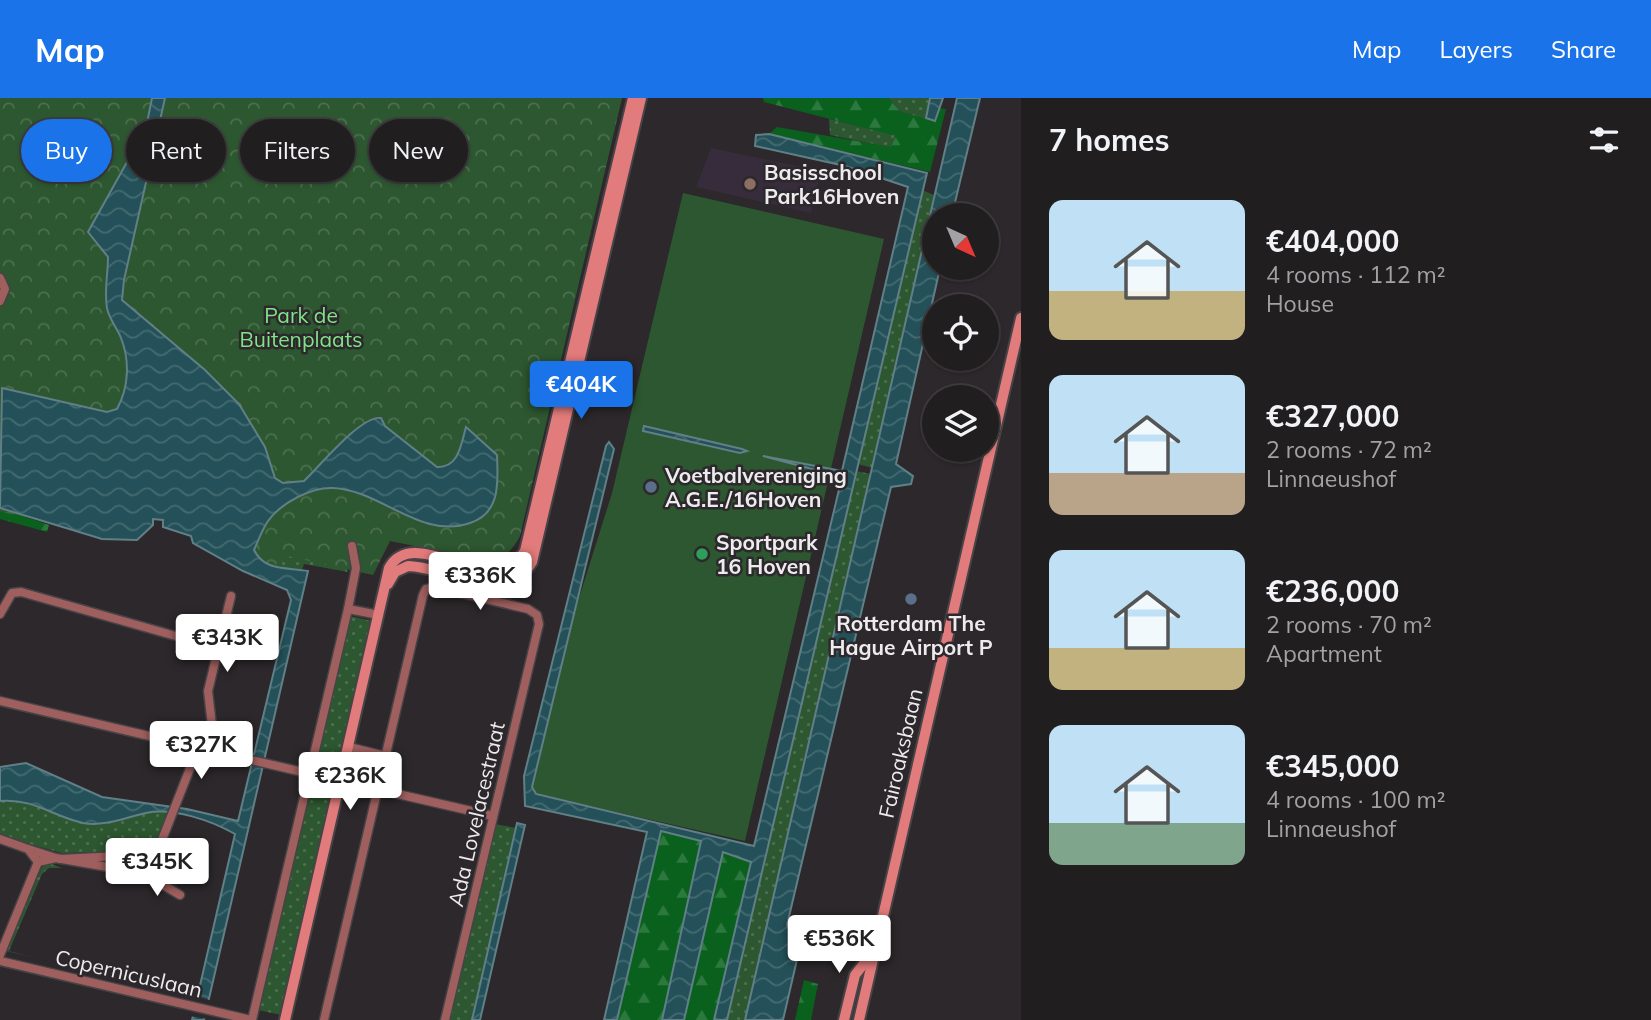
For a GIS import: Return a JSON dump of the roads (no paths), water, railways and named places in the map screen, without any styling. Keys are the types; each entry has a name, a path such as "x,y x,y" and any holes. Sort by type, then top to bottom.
{"street":[{"path":"285,1020 389,568 396,559 406,553 499,570 514,564 524,551 633,98"},
{"path":"383,597 391,577 408,566 500,585 520,578 532,562 641,98"},
{"path":"0,278 2,298"},
{"name":"Fairoaksbaan","path":"859,1020 1021,318"},
{"path":"251,1020 348,609 356,568 352,546"},
{"name":"Ada Lovelacestraat","path":"385,756 426,589 435,587 528,609 537,615 538,624 445,1020"},
{"path":"0,614 12,593 21,592 218,648"},
{"path":"215,752 208,691 231,596"},
{"path":"348,609 379,615"},
{"path":"0,701 341,782"},
{"path":"324,1020 385,756 349,747"},
{"path":"148,877 198,748"},
{"path":"376,789 493,816"},
{"path":"0,839 58,858 100,861 143,878 148,877 180,895"},
{"path":"28,849 38,862"},
{"path":"100,861 128,855 157,854"},
{"path":"125,870 128,855"},
{"path":"38,862 58,858"},
{"path":"0,955 38,862"},
{"name":"Fairoaksbaan","path":"844,1020 855,975 875,950"},
{"name":"Copernicuslaan","path":"0,961 251,1020"}],"water":[{"path":"152,98 165,98 160,119 148,119"},
{"path":"930,98 943,98 935,121 926,118"},
{"path":"957,98 980,98 955,203 933,203"},
{"path":"769,134 927,173 727,1020 714,1020 751,862 723,852 684,1020 662,1020 701,841 661,831 617,1020 604,1020 647,832 525,806 524,776 606,446 609,442 614,449 532,787 536,794 754,846 842,477 763,456 842,471 908,187 845,166 755,146 756,135"},
{"path":"126,164 126,182 146,182 122,300 205,370 239,404 265,447 275,478 283,483 304,481 352,433 373,419 381,418 385,426 437,467 450,464 455,459 466,427 497,455 496,495 487,512 470,523 434,525 351,491 324,488 297,497 274,514 264,528 254,550 264,562 308,571 204,1020 192,1020 235,834 204,820 168,812 146,813 107,823 91,824 23,802 0,801 0,767 26,763 102,797 187,809 238,821 291,600 287,590 243,571 193,543 191,536 163,527 163,520 153,519 153,525 137,540 102,539 0,508 2,388 107,412 117,409 121,401 127,365 121,338 107,308 108,257 88,232"},
{"path":"922,250 922,280 937,280 934,294 922,294 922,348 896,464 913,476 911,484 891,487 787,925 790,931 802,938 783,1020 745,1020"},
{"path":"644,426 747,451 740,453 643,431"},
{"path":"517,823 525,825 480,1020 472,1020"}],"place":[{"name":"Basisschool Park16Hoven","path":"750,184"},
{"name":"Voetbalvereniging A.G.E./16Hoven","path":"651,487"},
{"name":"Sportpark 16 Hoven","path":"702,554"},
{"name":"Rotterdam The Hague Airport P","path":"911,599"}],"park label":[{"name":"Park de Buitenplaats","path":"301,327"}]}
